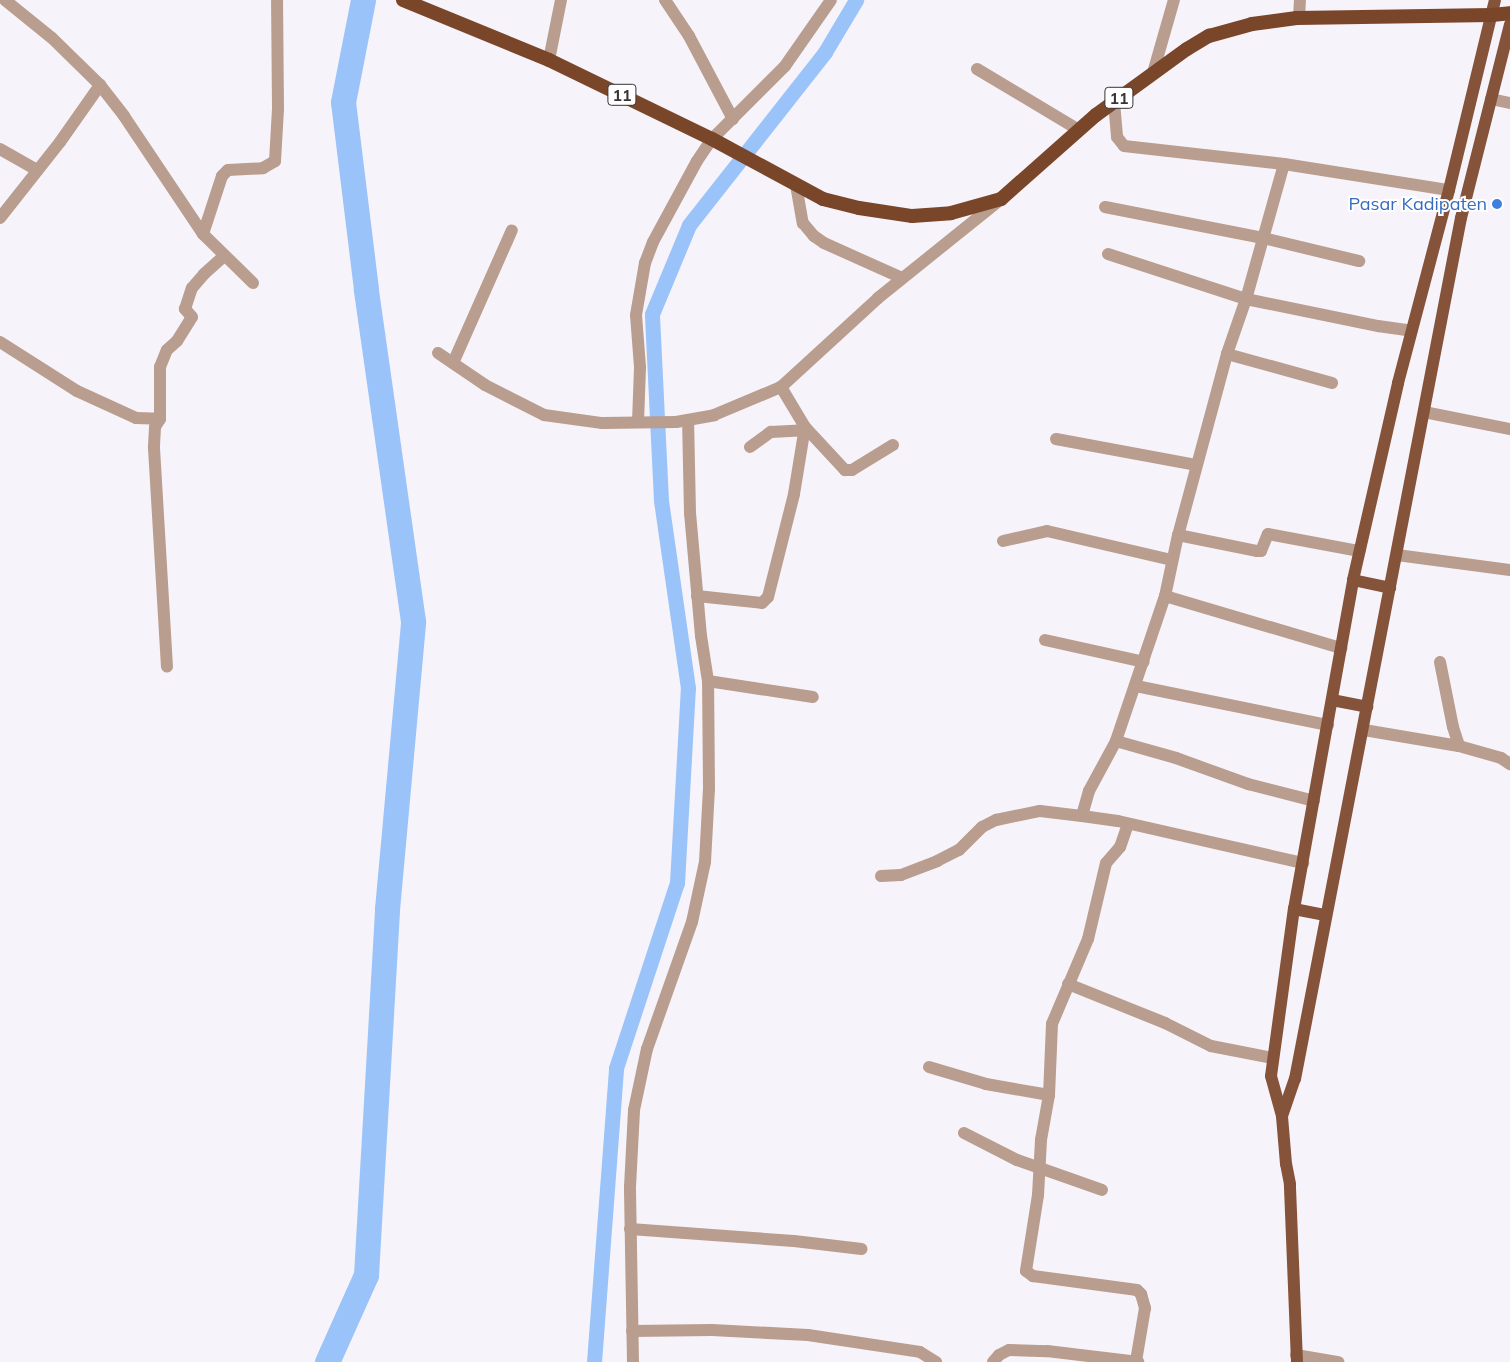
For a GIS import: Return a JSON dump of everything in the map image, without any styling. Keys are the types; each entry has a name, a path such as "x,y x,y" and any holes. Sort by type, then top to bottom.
{"highway":[{"name":"11","path":"403,0 550,60 712,139 773,174 823,199 859,208 912,216 951,214 1001,200 1079,130 1114,102 1187,48 1209,36 1252,24 1299,18 1492,15 1510,13"}],"main road":[{"path":"1296,1359 1290,1184 1286,1164 1282,1116 1271,1076 1294,909 1353,580 1412,331 1449,190 1495,0"},
{"path":"1282,1116 1295,1079 1325,914 1364,730 1366,707 1461,218 1510,24"},
{"path":"1353,580 1390,588"},
{"path":"1332,700 1366,707"},
{"path":"1294,909 1325,914"}],"street":[{"path":"5,0 52,38 100,85 124,116 203,234 253,283"},
{"path":"203,234 222,176 228,170 263,168 275,161 278,109 277,0"},
{"path":"550,60 561,0"},
{"path":"665,0 689,36 733,119"},
{"path":"642,423 636,315 645,262 671,206 712,139 785,66 831,0"},
{"path":"1153,73 1174,0"},
{"path":"1299,18 1300,0"},
{"path":"978,69 1079,130"},
{"path":"0,218 60,142 100,85"},
{"path":"1491,99 1510,103"},
{"path":"1114,102 1117,136 1124,146 1284,164 1449,190"},
{"path":"0,149 37,170"},
{"path":"1082,816 1089,791 1116,741 1144,662 1164,596 1178,535 1226,354 1246,299 1284,164"},
{"path":"796,185 803,223 814,236 824,243 902,278"},
{"path":"438,353 485,385 527,409 544,415 578,422 642,423 682,421 714,415 781,387 902,278 1001,200"},
{"path":"1106,207 1263,238 1359,261"},
{"path":"453,363 512,230"},
{"path":"1108,254 1246,299 1378,326 1412,331"},
{"path":"167,667 154,448 155,427 160,419 160,367 167,350 177,341 192,317 185,308 192,288 224,256"},
{"path":"0,342 78,391 136,418 160,419"},
{"path":"1226,354 1332,382"},
{"path":"781,387 804,429 844,470 852,470 893,445"},
{"path":"1424,412 1510,429"},
{"path":"633,1362 630,1230 634,1110 647,1049 692,922 705,862 709,789 708,681 697,596 682,421"},
{"path":"750,447 771,432 804,429"},
{"path":"697,596 762,603 768,597 794,494 804,429"},
{"path":"1056,439 1196,465"},
{"path":"1004,541 1047,532 1172,560"},
{"path":"1178,535 1257,551 1261,551 1268,534 1360,551"},
{"path":"1397,555 1510,570"},
{"path":"1164,596 1342,648"},
{"path":"1046,640 1144,662"},
{"path":"1440,662 1453,727 1459,746"},
{"path":"708,681 814,697"},
{"path":"1136,686 1328,725"},
{"path":"1364,730 1459,746 1494,756 1510,764"},
{"path":"1116,741 1176,758 1248,784 1314,801"},
{"path":"881,876 901,875 937,861 959,850 982,827 996,820 1040,811 1128,824 1303,863"},
{"path":"992,1362 999,1354 1009,1350 1047,1351 1137,1362 1145,1308 1141,1294 1137,1290 1033,1276 1026,1271 1038,1195 1038,1168 1049,1095 1052,1024 1091,929 1106,863 1120,847 1128,824"},
{"path":"1068,984 1165,1023 1211,1046 1273,1058"},
{"path":"929,1066 986,1084 1049,1095"},
{"path":"964,1133 1017,1160 1102,1190"},
{"path":"630,1230 794,1241 862,1249"},
{"path":"632,1332 712,1330 808,1335 920,1352 936,1362"},
{"path":"1296,1359 1338,1362"}],"waterway":[{"path":"327,1362 366,1275 387,909 413,621 366,289 343,102 363,0"},
{"path":"594,1362 616,1068 677,883 688,688 661,500 652,314 689,225 825,52 856,0"}],"place":[{"name":"Pasar Kadipaten","path":"1497,204"}]}
